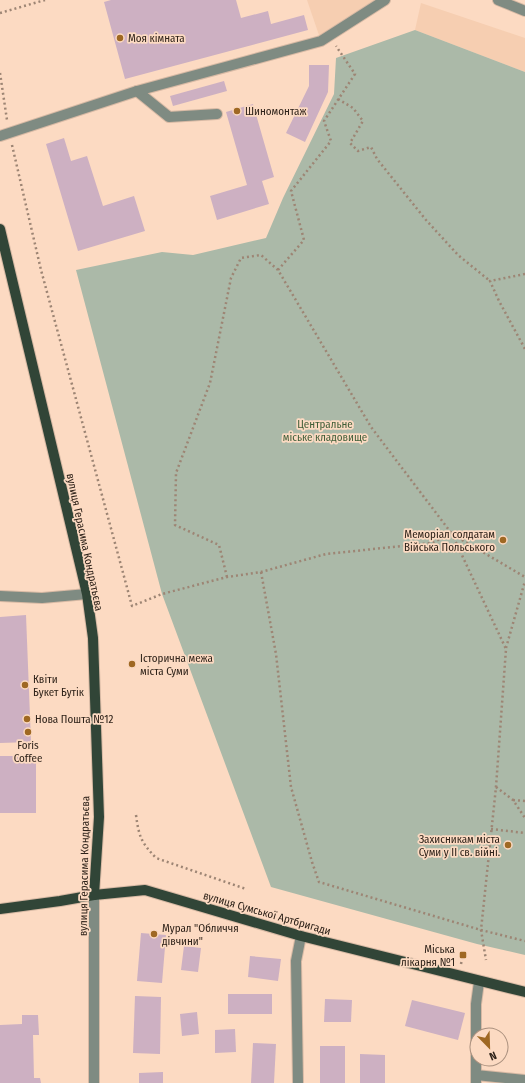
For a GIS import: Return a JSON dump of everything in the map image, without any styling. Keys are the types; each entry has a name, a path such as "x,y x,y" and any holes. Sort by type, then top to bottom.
{"main road":[{"name":"вулиця Герасима Кондратьєва","path":"0,229 86,594 92,638 99,818 94,895"},
{"name":"вулиця Сумської Артбригади","path":"0,909 94,895 145,890 301,936 479,982 525,992"}],"street":[{"path":"4,134 137,91 321,40 385,0"},
{"path":"498,0 525,11"},
{"path":"137,91 169,117 217,114"},
{"path":"0,596 42,598 86,594"},
{"name":"вулиця Герасима Кондратьєва","path":"94,895 94,1083"},
{"path":"298,1083 296,961 301,936"},
{"path":"479,982 476,1004 476,1079 525,1080"}],"path":[{"path":"0,13 45,0"},
{"path":"278,270 304,240 291,191 331,141 324,121 355,74 329,35"},
{"path":"0,73 4,134 132,606 162,594 227,577 260,572 326,554 431,542 452,534"},
{"path":"338,99 353,108 363,121 350,143 358,151 371,148 377,159 452,250 490,281 525,349"},
{"path":"227,577 219,545 175,525 176,473 210,383 231,278 241,258 261,255 278,270 371,427 452,534 506,649"},
{"path":"490,281 525,274"},
{"path":"452,534 525,577"},
{"path":"260,572 276,654 290,787 319,882 481,930 525,941"},
{"path":"486,960 481,930 490,829 496,787 506,649 525,581"},
{"path":"496,787 513,800 525,818"},
{"path":"513,800 525,801"},
{"path":"136,815 139,835 146,848 156,858 246,889"},
{"path":"490,829 525,833"}],"shaded area":[{"path":"307,0 385,0 321,41"},
{"path":"421,3 525,38 525,72 415,30"}],"green space":[{"name":"Центральне міське кладовище","path":"415,30 525,72 525,955 477,944 271,887 162,594 76,270 162,252 193,255 266,238 283,198 334,94 336,58"}],"building":[{"path":"111,0 236,0 241,18 268,11 271,24 304,15 308,30 125,79 104,2"},
{"path":"309,65 329,65 328,92 305,142 286,133 309,86"},
{"path":"224,81 227,91 173,106 170,96"},
{"path":"253,104 274,177 262,181 269,204 217,220 210,196 247,185 226,112"},
{"path":"64,138 71,161 87,156 103,206 134,196 145,231 78,251 46,144"},
{"path":"26,615 31,742 0,743 0,617"},
{"path":"0,756 36,756 36,813 0,813"},
{"path":"141,933 166,935 162,983 137,981"},
{"path":"184,946 201,948 198,972 181,970"},
{"path":"250,956 281,959 278,981 248,977"},
{"path":"228,994 272,994 272,1014 228,1014"},
{"path":"135,996 161,997 160,1054 133,1053"},
{"path":"325,999 352,1000 351,1022 324,1022"},
{"path":"412,1000 465,1013 458,1040 405,1026"},
{"path":"197,1012 199,1034 182,1036 180,1014"},
{"path":"22,1015 38,1015 39,1035 33,1035 34,1078 40,1078 41,1083 0,1083 0,1025 22,1024"},
{"path":"235,1029 236,1052 215,1053 215,1030"},
{"path":"253,1043 276,1044 274,1083 251,1083"},
{"path":"320,1046 345,1046 345,1083 320,1083"},
{"path":"360,1054 385,1055 385,1083 360,1083"},
{"path":"163,1072 163,1083 139,1083 139,1073"}],"place":[{"name":"Моя кімната","path":"120,38"},
{"name":"Шиномонтаж","path":"237,111"},
{"name":"Меморіал солдатам Війська Польського","path":"503,540"},
{"name":"Історична межа міста Суми","path":"132,664"},
{"name":"Квіти Букет Бутік","path":"25,685"},
{"name":"Нова Пошта №12","path":"27,719"},
{"name":"Foris Coffee","path":"28,732"},
{"name":"Захисникам міста Суми у ІІ св. війні.","path":"508,845"},
{"name":"Мурал \"Обличчя дівчини\"","path":"154,934"},
{"name":"Міська лікарня №1","path":"463,955"}]}
